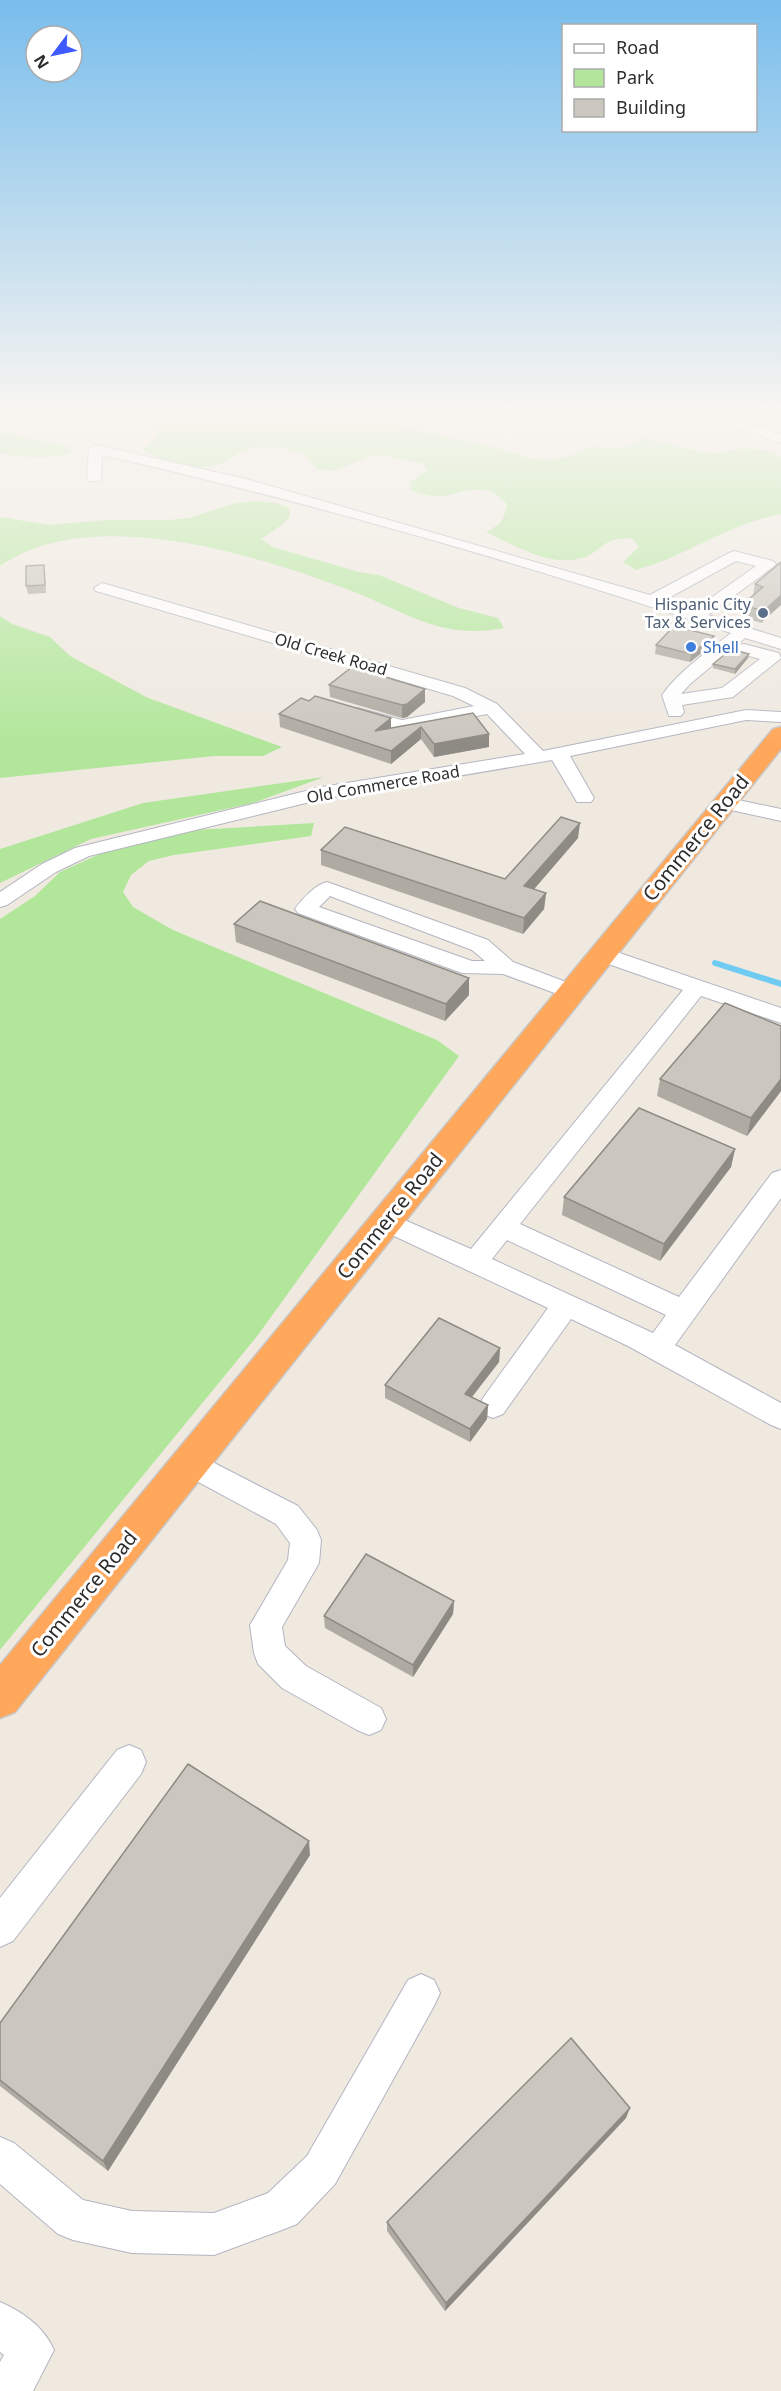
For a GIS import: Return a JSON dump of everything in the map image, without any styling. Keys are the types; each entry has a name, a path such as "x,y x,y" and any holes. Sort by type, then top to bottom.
{"highway":[{"name":"Commerce Road","path":"0,1698 781,734"}],"street":[{"path":"378,521 652,601 743,631 778,638"},
{"path":"652,601 734,556 768,564 696,616"},
{"name":"Old Creek Road","path":"102,588 437,684 473,698 491,708 548,755 564,761 584,798"},
{"path":"690,726 675,712 671,695 684,680 743,631"},
{"path":"672,701 727,693 773,657 728,644"},
{"path":"760,669 781,674"},
{"path":"335,706 401,726 491,708"},
{"name":"Old Commerce Road","path":"0,901 49,868 82,852 322,793 548,755 746,715 781,717"},
{"path":"724,803 781,815"},
{"path":"505,967 470,968 305,909 327,888 480,945 505,967 571,992"},
{"path":"602,954 781,1016"},
{"path":"475,1262 697,987"},
{"path":"657,1348 781,1179"},
{"path":"386,1221 657,1348 781,1417"},
{"path":"503,1227 684,1311"},
{"path":"493,1406 566,1304"},
{"path":"191,1463 286,1515 306,1540 303,1563 266,1625 270,1653 294,1677 369,1719"},
{"path":"0,1928 129,1762"},
{"path":"0,2157 73,2219 132,2232 214,2234 282,2209 321,2170 421,1994"},
{"path":"0,2324 32,2350 8,2391"}],"green space":[{"path":"0,521 21,521 48,525 101,521 286,521 261,539 273,547 359,572 379,575 459,608 498,618 504,628 481,631 440,627 306,574 218,549 170,541 123,536 78,538 37,548 0,566"},
{"path":"501,521 755,521 673,557 636,570 623,562 639,547 632,538 609,541 585,557 560,560 534,554 486,532"},
{"path":"0,616 12,624 50,637 70,656 146,697 282,747 263,756 214,756 0,778"},
{"path":"324,777 253,803 91,839 0,883 0,849 143,803"},
{"path":"314,823 311,836 174,855 149,861 131,875 123,892 133,907 173,930 437,1040 459,1056 258,1335 0,1650 0,919 35,896 60,872 126,842 177,831"}],"building":[{"path":"781,562 781,595 764,611 742,605 763,587 755,584"},
{"path":"44,565 45,585 26,586 26,566"},
{"path":"674,626 714,636 691,654 656,645"},
{"path":"735,646 738,651 749,654 735,669 713,664"},
{"path":"352,667 425,689 407,704 402,705 329,685"},
{"path":"315,696 391,718 375,731 473,713 489,734 434,744 421,727 391,751 279,714 301,698 309,701"},
{"path":"561,817 580,823 524,886 546,893 524,918 321,850 345,827 505,879"},
{"path":"260,901 469,978 446,1004 234,924"},
{"path":"725,1003 781,1026 781,1079 751,1118 660,1079"},
{"path":"639,1108 735,1149 664,1244 564,1197"},
{"path":"439,1318 500,1348 465,1394 488,1405 470,1429 385,1385"},
{"path":"366,1554 454,1601 413,1665 324,1616"},
{"path":"188,1764 309,1841 103,2161 0,2080 0,2023"},
{"path":"571,2038 630,2108 446,2303 387,2222"}],"waterway":[{"path":"715,963 781,984"}],"place":[{"name":"Hispanic City Tax & Services","path":"763,613"},
{"name":"Shell","path":"691,647"}]}
